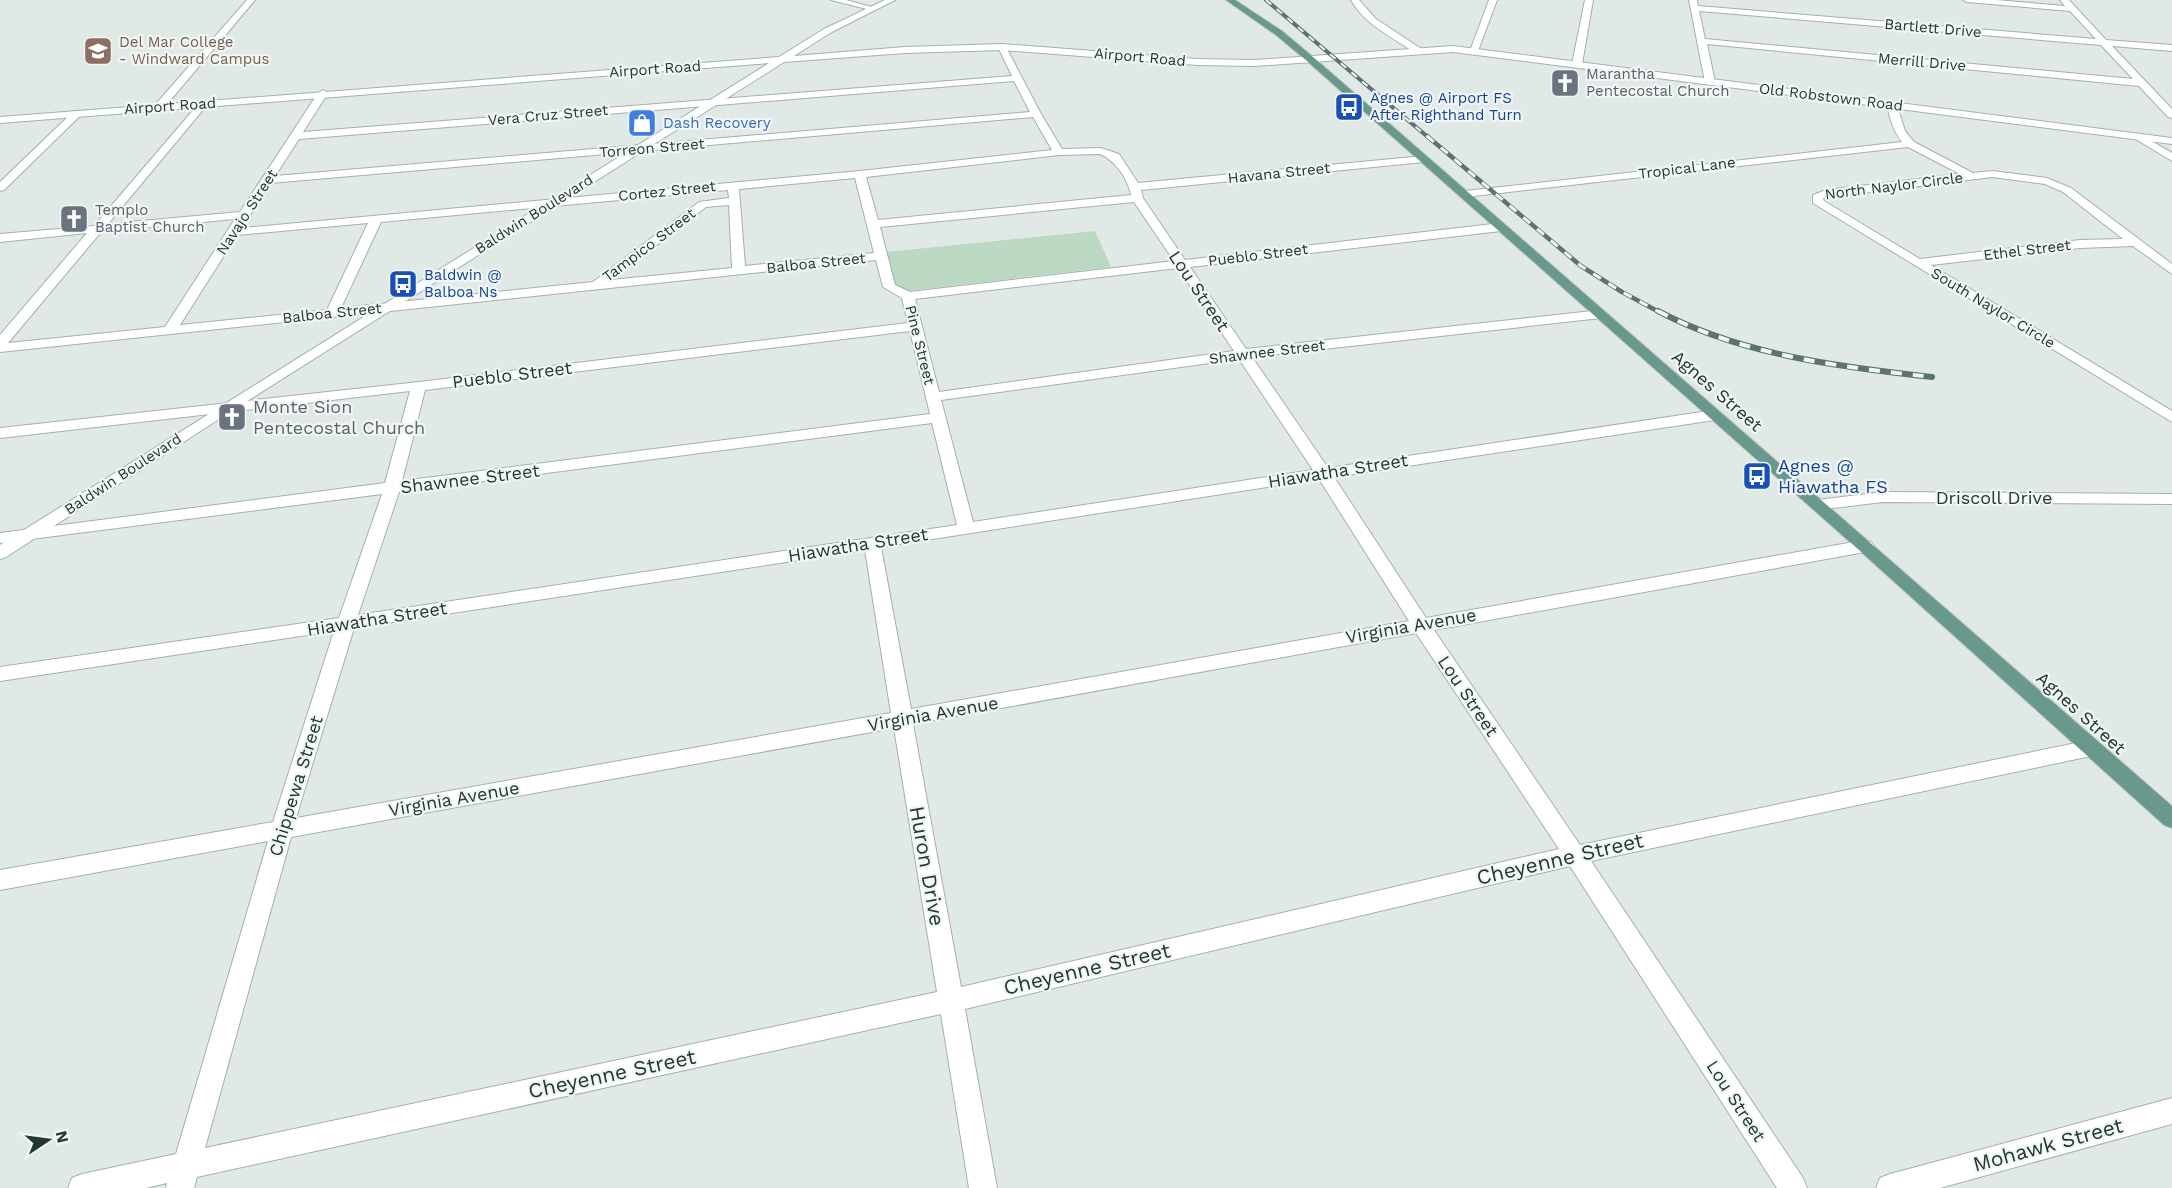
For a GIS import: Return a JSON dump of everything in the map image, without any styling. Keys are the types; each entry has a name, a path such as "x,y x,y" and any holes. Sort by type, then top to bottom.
{"main road":[{"name":"Agnes Street","path":"1230,0 1278,33 1310,59 2172,819"}],"street":[{"path":"159,107 251,0"},
{"path":"835,0 871,8"},
{"name":"Baldwin Boulevard","path":"0,553 827,30 891,0"},
{"path":"1355,0 1357,6 1417,50"},
{"path":"1474,51 1493,0"},
{"path":"1577,64 1590,0"},
{"path":"1967,0 2072,9"},
{"path":"2064,0 2172,115"},
{"path":"1694,4 1710,82"},
{"name":"Bartlett Drive","path":"1694,4 2172,48"},
{"name":"Merrill Drive","path":"1702,41 2142,82"},
{"path":"1002,47 1035,114 1059,152"},
{"name":"Airport Road","path":"0,120 323,93 905,50 1002,47 1197,62 1255,63 1310,59"},
{"name":"Old Robstown Road","path":"1310,59 1453,48 2172,141"},
{"name":"Vera Cruz Street","path":"295,136 1016,78"},
{"name":"Navajo Street","path":"170,330 323,93"},
{"path":"0,346 204,103"},
{"path":"1892,105 1898,130 1910,144"},
{"path":"0,188 78,113"},
{"name":"Torreon Street","path":"268,180 1035,114"},
{"path":"2138,136 2172,158"},
{"name":"North Naylor Circle","path":"1910,144 1971,176"},
{"name":"Tropical Lane","path":"1465,194 1910,144"},
{"name":"Cortez Street","path":"233,232 860,174 1059,152 1101,151"},
{"name":"Lou Street","path":"1101,151 1115,156 1180,265 1323,473 1420,624 1575,855 1793,1188"},
{"name":"Havana Street","path":"873,224 1424,159"},
{"name":"Pine Street","path":"860,174 879,256 889,287 908,296 917,326 966,528"},
{"name":"North Naylor Circle","path":"1817,197 1826,193 2004,174 2057,184 2172,270"},
{"path":"734,184 739,271"},
{"name":"South Naylor Circle","path":"1817,197 1819,203 2172,417"},
{"name":"Tampico Street","path":"598,284 703,204 735,201"},
{"path":"0,238 245,215"},
{"path":"332,313 376,219"},
{"name":"Pueblo Street","path":"908,296 1501,226"},
{"name":"Ethel Street","path":"1919,263 2080,243 2136,242"},
{"name":"Balboa Street","path":"0,346 879,256"},
{"name":"Shawnee Street","path":"933,396 1243,354 1601,314"},
{"name":"Pueblo Street","path":"0,433 917,326"},
{"name":"Chippewa Street","path":"180,1188 282,829 346,624 392,489 418,386"},
{"name":"Hiawatha Street","path":"0,674 346,624 1323,473 1715,415"},
{"name":"Shawnee Street","path":"0,538 940,417"},
{"name":"Driscoll Drive","path":"1817,505 1882,497 2172,499"},
{"name":"Huron Drive","path":"872,543 983,1188"},
{"name":"Virginia Avenue","path":"0,880 1865,546"},
{"name":"Cheyenne Street","path":"82,1188 950,1001 1575,855 2091,748"},
{"name":"Mohawk Street","path":"1890,1188 2172,1111"}],"green space":[{"path":"1095,231 1111,267 906,291 895,287 886,252"}],"railway":[{"path":"1266,0 1429,138"},
{"path":"1427,136 1581,266 1661,313"},
{"path":"1658,311 1690,326 1757,349 1862,369 1932,377"}],"place":[{"name":"Del Mar College - Windward Campus","path":"98,51"},
{"name":"Marantha Pentecostal Church","path":"1565,83"},
{"name":"Agnes @ Airport FS After Righthand Turn","path":"1349,107"},
{"name":"Dash Recovery","path":"642,123"},
{"name":"Templo Baptist Church","path":"74,219"},
{"name":"Baldwin @ Balboa Ns","path":"403,284"},
{"name":"Monte Sion Pentecostal Church","path":"232,417"},
{"name":"Agnes @ Hiawatha FS","path":"1757,476"}]}
